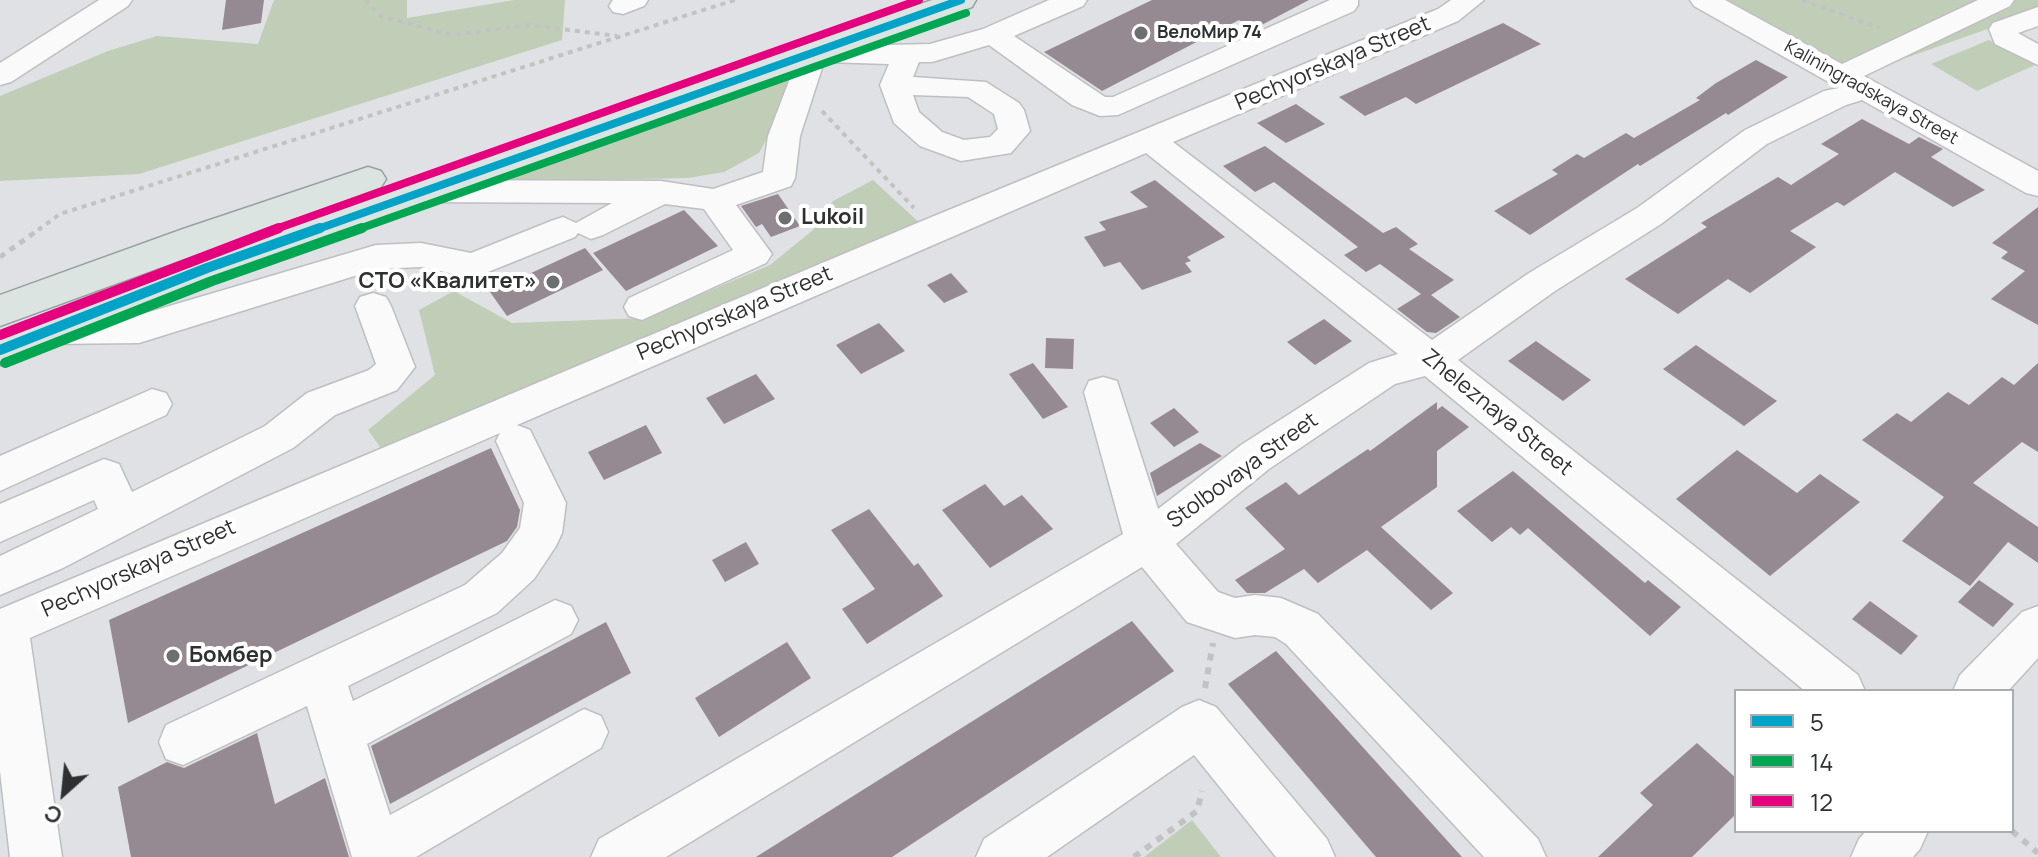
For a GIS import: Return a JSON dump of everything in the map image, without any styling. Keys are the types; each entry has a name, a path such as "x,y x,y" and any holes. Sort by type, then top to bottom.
{"main road":[{"path":"0,311 196,238 889,0"},
{"path":"0,350 207,268 961,0"}],"street":[{"path":"64,36 67,0"},
{"path":"0,76 114,3 140,0"},
{"path":"424,191 661,192 715,200 779,178 784,136 812,53 932,53 993,35 1073,0"},
{"path":"993,35 1083,98 1100,107 1118,106 1344,5 1344,0"},
{"name":"Pechyorskaya Street","path":"3,628 934,229 1448,15 1470,0"},
{"name":"Kaliningradskaya Street","path":"1704,0 2038,185"},
{"name":"Stolbovaya Street","path":"617,857 1147,542 1255,457 1383,373 1431,360 1542,282 1649,216 1756,137 1835,98 1919,38 2000,0"},
{"path":"2038,16 2003,29 2005,38 2038,56"},
{"path":"895,85 908,53"},
{"name":"Zheleznaya Street","path":"1150,140 1431,360 1839,689"},
{"path":"48,330 139,329 376,257 421,255 473,266 577,228 661,192"},
{"path":"642,307 754,254 715,200"},
{"path":"0,576 48,555 279,437 321,404 383,380 396,367 373,306"},
{"path":"1103,392 1147,542 1203,608 1217,615 1235,618 1255,615 1281,618 1302,629 1520,857"},
{"path":"48,555 15,518 4,460 152,404"},
{"path":"279,437 299,499"},
{"path":"183,742 481,599 518,566 541,533 545,503 516,441"},
{"path":"15,518 104,476 123,517"},
{"path":"339,733 555,620"},
{"path":"1979,689 2038,626"},
{"path":"3,628 36,857"},
{"path":"321,676 377,854 584,732"},
{"path":"1002,857 1207,733 1309,857"},
{"path":"1877,857 1900,833"}],"path":[{"path":"365,0 381,16 452,35 529,25 622,37"},
{"path":"0,257 60,214 735,0"},
{"path":"1802,0 1870,25 1919,38"},
{"path":"819,108 934,229"},
{"path":"1134,857 1197,811 1217,615"},
{"path":"2014,833 2038,853"}],"green space":[{"path":"274,0 407,0 407,18 514,0 565,0 562,40 139,174 0,181 0,96 108,51 157,36 258,44"},
{"path":"1721,0 2038,0 2038,11 1858,75"},
{"path":"1989,40 2035,65 1977,91 1931,64"},
{"path":"790,76 774,126 759,153 724,172 688,178 504,182 501,179"},
{"path":"873,180 922,225 385,454 368,430 435,375 419,310 454,291 512,323 645,318 770,265 813,230 833,201"},
{"path":"1192,820 1221,857 1144,857"}],"building":[{"path":"226,0 264,0 261,23 222,30"},
{"path":"1152,0 1309,0 1254,29 1239,20 1102,91 1044,52"},
{"path":"1503,23 1541,44 1416,104 1406,97 1365,116 1339,97"},
{"path":"1756,60 1788,77 1728,115 1726,113 1640,166 1638,164 1530,235 1494,211 1558,174 1552,170 1577,154 1584,158 1626,133 1634,138 1700,100 1696,98 1716,83"},
{"path":"1296,104 1325,124 1286,143 1257,123"},
{"path":"1862,119 1909,144 1919,137 1943,149 1931,157 1985,190 1953,207 1895,172 1844,206 1837,202 1790,231 1816,247 1750,293 1728,279 1678,314 1625,279 1707,227 1701,223 1778,177 1791,185 1839,154 1821,144"},
{"path":"1265,146 1383,233 1396,227 1418,244 1409,249 1454,280 1431,295 1460,317 1436,333 1427,332 1397,309 1421,294 1380,264 1366,272 1344,255 1358,247 1274,182 1255,192 1223,166"},
{"path":"1155,180 1225,237 1187,257 1191,261 1185,263 1192,272 1142,290 1120,262 1104,267 1084,237 1106,230 1099,222 1148,207 1130,192"},
{"path":"778,194 800,226 771,237 762,224 756,227 741,206"},
{"path":"2038,207 2038,325 1991,299 2025,271 2001,258 2008,252 1992,243"},
{"path":"684,210 718,246 626,291 593,253"},
{"path":"585,248 603,270 507,316 490,292"},
{"path":"951,273 968,292 944,303 927,285"},
{"path":"1324,319 1352,341 1315,365 1287,342"},
{"path":"879,323 905,351 861,374 836,345"},
{"path":"1046,338 1074,339 1073,369 1045,368"},
{"path":"1536,341 1591,380 1563,401 1508,361"},
{"path":"1696,345 1777,401 1744,426 1663,369"},
{"path":"1033,363 1068,407 1043,419 1009,374"},
{"path":"2038,363 2038,452 2022,442 1973,483 2038,527 2038,563 2008,542 1970,586 1902,541 1944,497 1862,440 1897,413 1911,422 1948,392 1969,405 2002,377 2014,385"},
{"path":"756,374 775,399 724,424 706,398"},
{"path":"1437,402 1437,410 1442,406 1469,427 1437,451 1437,487 1381,527 1453,593 1431,610 1367,550 1318,583 1304,569 1265,593 1247,593 1235,580 1285,549 1245,508 1286,482 1299,495 1368,449 1370,451"},
{"path":"1174,408 1199,432 1174,447 1150,423"},
{"path":"646,425 662,453 604,480 588,452"},
{"path":"1200,443 1222,456 1157,496 1150,473"},
{"path":"491,448 520,510 517,527 507,541 128,723 109,620"},
{"path":"1737,450 1797,493 1820,474 1860,502 1770,576 1676,499"},
{"path":"1513,471 1645,583 1648,580 1681,607 1650,636 1528,528 1520,535 1511,527 1492,542 1457,511"},
{"path":"985,484 1004,506 1022,495 1053,529 990,568 942,510"},
{"path":"869,509 914,566 918,563 943,596 867,644 842,609 875,589 831,530"},
{"path":"746,542 759,564 725,582 712,560"},
{"path":"1979,580 2014,604 1993,627 1958,602"},
{"path":"1870,601 1918,636 1901,655 1852,619"},
{"path":"1132,621 1174,671 892,857 756,857"},
{"path":"606,622 631,673 390,804 371,746"},
{"path":"787,642 811,678 719,737 695,698"},
{"path":"1276,651 1462,857 1376,857 1228,684"},
{"path":"257,733 275,804 325,778 349,857 131,857 118,787 167,762 184,768"},
{"path":"1697,743 1734,776 1734,816 1692,857 1598,857 1653,805 1640,793"}],"transit line":[{"name":"12","path":"0,335 202,255 919,0"},
{"name":"5","path":"0,350 207,268 961,0"},
{"name":"14","path":"5,363 212,281 966,13"}],"place":[{"name":"ВелоМир 74","path":"1141,33"},
{"name":"Lukoil","path":"785,218"},
{"name":"СТО «Квалитет»","path":"553,282"},
{"name":"Бомбер","path":"173,656"}]}
